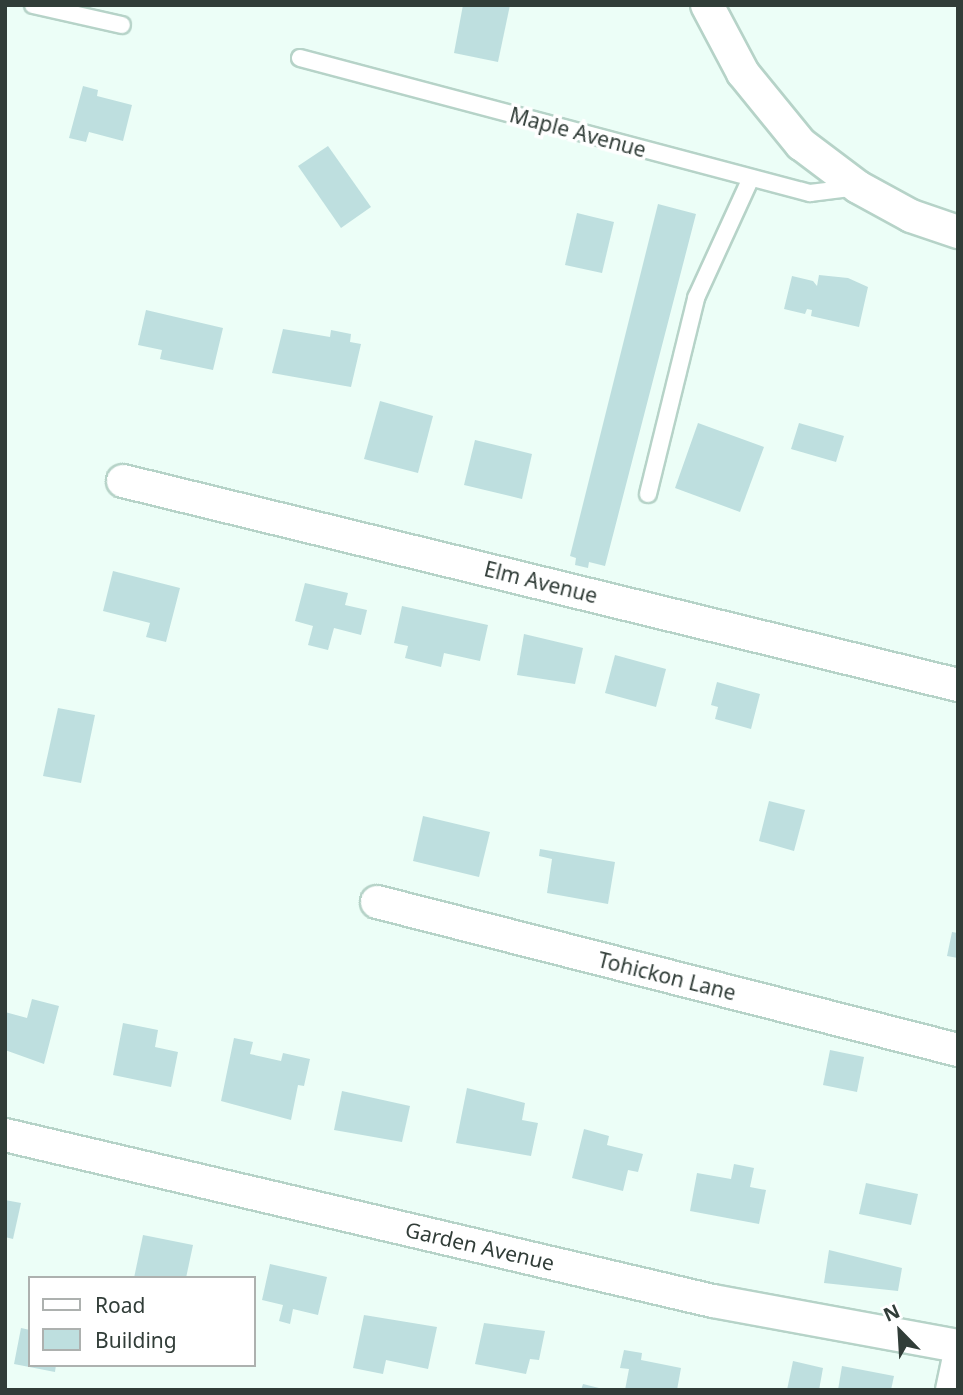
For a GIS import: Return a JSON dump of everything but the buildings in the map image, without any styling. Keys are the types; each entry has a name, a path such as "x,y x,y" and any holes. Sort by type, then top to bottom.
{"street":[{"path":"707,5 762,100 801,144 858,187 911,216 958,232"},
{"name":"Elm Avenue","path":"123,481 958,685"},
{"name":"Tohickon Lane","path":"377,902 958,1050"},
{"name":"Garden Avenue","path":"5,1135 713,1301 958,1346"},
{"path":"952,1390 958,1362"}],"lane":[{"path":"33,5 122,25"},
{"name":"Maple Avenue","path":"300,58 810,193 858,187"},
{"path":"648,494 696,298 751,178"}]}
